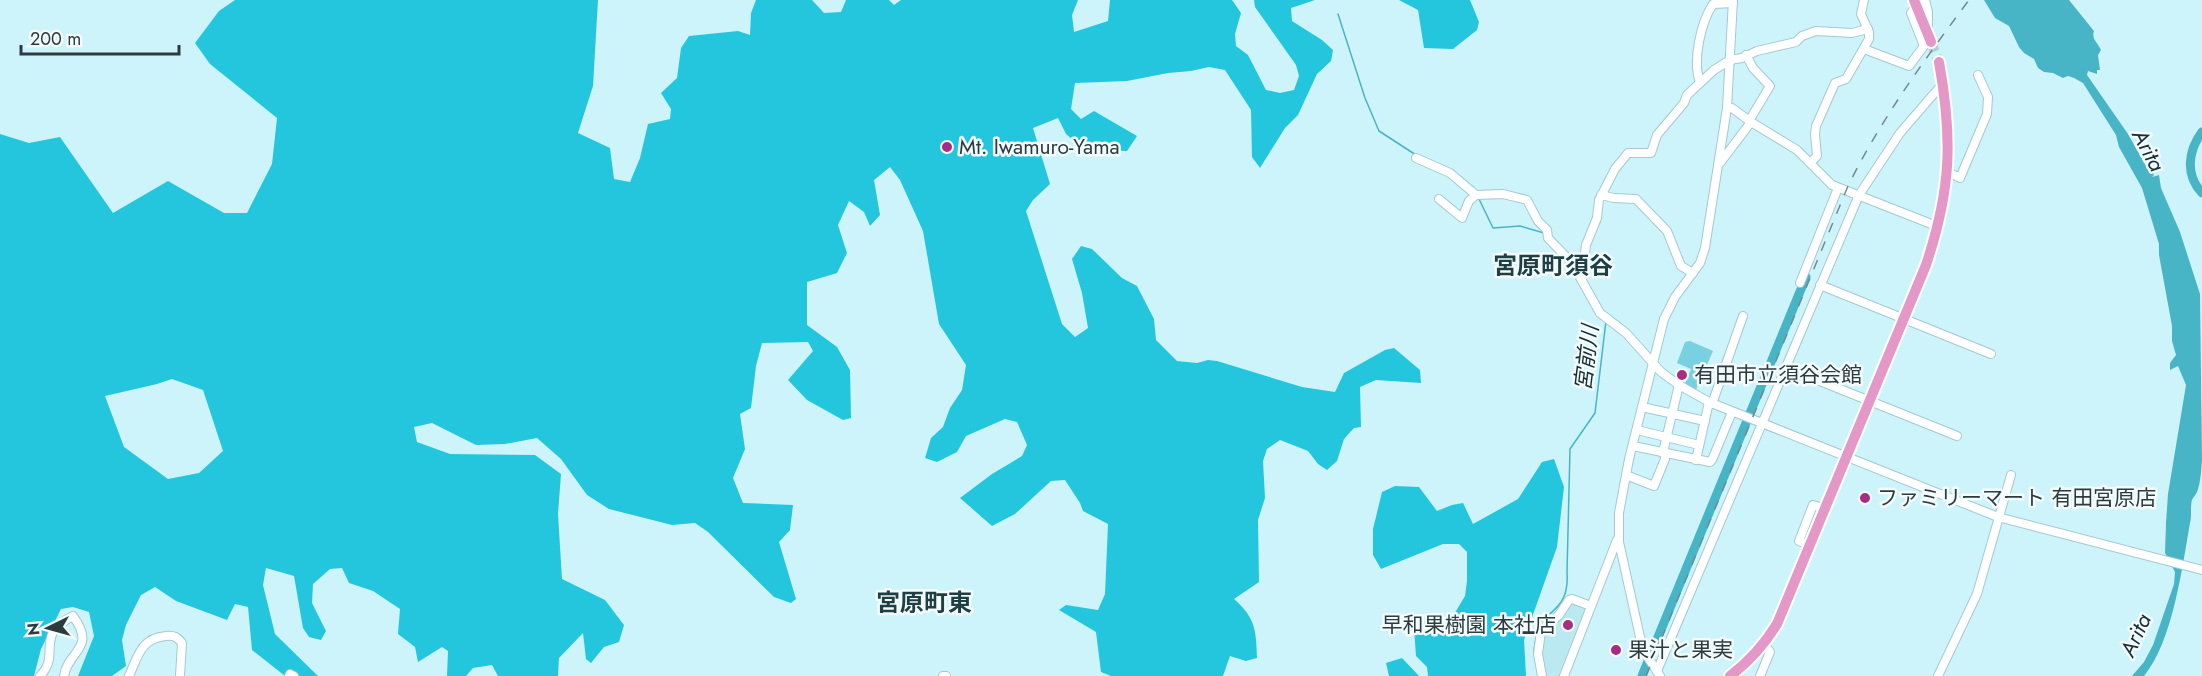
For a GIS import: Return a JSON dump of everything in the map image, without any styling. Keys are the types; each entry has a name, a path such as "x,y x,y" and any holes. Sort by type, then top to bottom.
{"highway":[{"path":"1919,2 1931,42"},
{"path":"1730,676 1764,644 1777,624 1904,319 1939,227 1949,144 1939,62"}],"street":[{"path":"1811,162 1817,156 1816,126 1835,83 1846,79 1869,39 1868,29 1861,14 1864,0"},
{"path":"1564,676 1613,554 1618,536 1620,506 1626,476 1667,310 1700,263 1706,248 1726,108 1733,2 1713,4 1704,20 1697,66 1700,82"},
{"path":"1863,49 1909,66 1924,46 1911,13 1919,2"},
{"path":"1582,281 1586,246 1597,218 1601,195 1616,169 1628,153 1651,153 1657,135 1684,103 1687,95 1700,82 1730,60 1793,43 1816,30 1852,33 1868,29"},
{"path":"1719,164 1736,145 1770,86 1753,68 1746,55"},
{"path":"1947,175 1952,174 1960,178 1988,114 1988,97 1978,75"},
{"path":"1658,673 1859,195 1900,133 1938,89 1943,87"},
{"path":"1726,108 1732,108 1750,122 1797,150 1827,181 1838,188 1939,227"},
{"path":"1416,158 1450,173 1476,195"},
{"path":"1800,284 1838,188"},
{"path":"1439,199 1462,218 1469,201 1476,195 1503,194 1527,200 1538,221 1547,230 1548,238 1564,253 1600,313 1626,333 1652,364 1678,385 1711,403 2002,518 2202,570"},
{"path":"1601,195 1636,199 1667,231 1681,266 1693,273"},
{"path":"1820,285 1991,354"},
{"path":"1696,460 1705,421 1743,316"},
{"path":"1785,367 1957,436"},
{"path":"1626,476 1654,486 1665,459 1666,437 1678,385"},
{"path":"1642,407 1705,421"},
{"path":"1633,446 1712,462 1732,412"},
{"path":"1637,430 1699,445"},
{"path":"1938,676 1977,594 2002,518 2011,475"},
{"path":"1618,536 1640,637 1647,656 1658,673"},
{"path":"1542,676 1538,654 1542,629 1559,615 1569,600 1591,606"},
{"path":"40,676 47,669 49,642 57,624 73,616 83,633 82,642 65,670 64,676"},
{"path":"129,676 147,641 155,637 171,635 178,637 182,643 180,676"},
{"path":"1760,676 1770,652 1764,644"},
{"path":"289,676 290,674 294,676"}],"shaded area":[{"path":"235,0 598,0 593,86 578,133 610,148 614,179 630,182 640,158 648,124 670,119 671,109 661,93 677,78 681,48 689,36 738,31 750,35 751,13 756,0 812,0 824,13 841,12 846,0 889,0 894,5 901,0 1078,0 1072,15 1074,32 1108,21 1110,0 1232,0 1241,13 1235,34 1236,46 1248,55 1266,90 1280,93 1294,90 1299,76 1296,65 1255,7 1254,0 1315,0 1291,8 1292,21 1322,40 1333,50 1331,61 1317,74 1298,115 1285,128 1260,168 1252,157 1251,110 1225,70 1209,67 1127,81 1075,83 1071,109 1081,119 1094,111 1137,136 1127,151 1083,149 1066,134 1058,118 1033,128 1050,184 1033,200 1026,211 1062,324 1075,337 1088,328 1082,293 1072,259 1081,246 1092,249 1122,278 1137,286 1154,319 1156,340 1177,361 1197,363 1208,360 1217,361 1302,387 1335,392 1344,373 1385,350 1394,348 1420,370 1421,383 1376,380 1360,387 1361,427 1354,428 1344,439 1337,461 1327,470 1318,464 1308,451 1280,440 1267,449 1263,461 1265,498 1258,520 1259,582 1234,599 1251,619 1257,658 1246,661 1230,656 1223,676 1111,676 1101,672 1096,632 1059,610 1066,605 1098,610 1105,594 1108,524 1083,511 1065,480 1051,481 1015,514 992,526 960,498 992,474 1022,456 1027,445 1017,422 1005,419 966,436 957,452 937,462 925,458 931,438 943,427 950,408 962,390 966,365 939,324 923,231 900,180 890,167 874,180 880,215 870,226 864,212 849,201 838,225 847,253 837,273 807,282 807,325 837,347 850,370 851,418 843,420 807,400 788,380 813,351 808,342 762,343 756,366 751,408 740,414 745,449 733,478 743,503 793,505 790,530 779,542 796,599 791,603 774,597 708,532 695,523 672,525 609,509 587,495 561,459 537,438 505,444 476,445 432,423 414,427 417,442 450,454 535,455 561,474 558,514 562,579 605,600 624,625 619,642 604,647 591,663 586,659 583,633 559,658 558,676 498,676 492,665 473,668 466,676 447,676 448,651 442,647 418,662 415,647 398,634 400,609 373,591 349,583 342,568 330,569 313,584 312,603 326,631 321,640 309,637 303,628 294,576 266,568 263,585 275,634 318,676 285,676 252,650 248,607 235,604 227,620 176,601 155,587 141,595 126,625 122,640 126,666 112,676 78,676 94,636 89,612 73,607 61,609 41,649 34,676 0,676 0,134 29,143 60,137 113,213 168,181 224,213 247,213 272,164 277,118 210,64 195,43 219,11","holes":["172,379 203,390 223,451 199,473 168,479 124,447 105,396"]},
{"path":"1399,0 1470,0 1479,22 1477,30 1453,49 1424,48 1418,10"},
{"path":"1984,0 2069,0 2094,31 2094,39 2101,50 2098,55 2100,70 2097,70 2097,74 2088,71 2087,75 2128,134 2146,166 2150,167 2154,175 2152,177 2159,175 2161,188 2180,232 2200,294 2202,460 2200,480 2192,500 2184,561 2169,624 2154,661 2144,676 2132,676 2144,662 2153,645 2174,584 2175,572 2165,553 2166,523 2168,494 2186,385 2178,366 2170,370 2170,363 2176,355 2172,341 2172,326 2159,244 2142,188 2119,147 2116,135 2083,83 2068,76 2063,78 2044,72 2038,68 2034,59 2019,47 2009,26 1995,18"},
{"path":"1690,341 1713,351 1695,392 1684,386 1691,369 1677,363 1685,342"},
{"path":"1554,459 1564,487 1557,547 1524,640 1526,676 1428,676 1427,667 1416,656 1414,628 1428,621 1435,627 1446,628 1465,596 1467,552 1459,544 1443,544 1381,569 1373,555 1373,529 1382,492 1395,486 1419,487 1437,511 1463,503 1473,524 1518,499 1542,462"},
{"path":"1569,601 1587,607 1562,676 1543,676 1542,633"},
{"path":"1402,658 1419,676 1389,676 1386,663"}],"waterway":[{"name":"宮前川","path":"1338,14 1365,98 1379,131 1416,155"},
{"path":"2202,132 2197,139 2190,163 2193,179 2202,193"},
{"name":"宮前川","path":"1458,175 1473,187"},
{"name":"宮前川","path":"1479,199 1493,228 1520,226 1544,233"},
{"path":"1642,676 1806,277"},
{"name":"宮前川","path":"1538,672 1534,650 1538,624 1561,603 1566,590 1570,449 1595,413 1606,321"}],"tunnel":[{"path":"1931,42 1939,62"}],"railway":[{"path":"1646,676 1848,186 1889,113 1969,0"}],"place":[{"name":"Mt. Iwamuro-Yama","path":"947,147"},
{"name":"有田市立須谷会館","path":"1682,375"},
{"name":"ファミリーマート 有田宮原店","path":"1865,498"},
{"name":"早和果樹園 本社店","path":"1568,625"},
{"name":"果汁と果実","path":"1616,650"}],"district":[{"name":"宮原町須谷","path":"1553,265"},
{"name":"宮原町東","path":"924,602"}],"water label":[{"name":"Arita","path":"2149,150"},
{"name":"Arita","path":"2135,635"}]}
